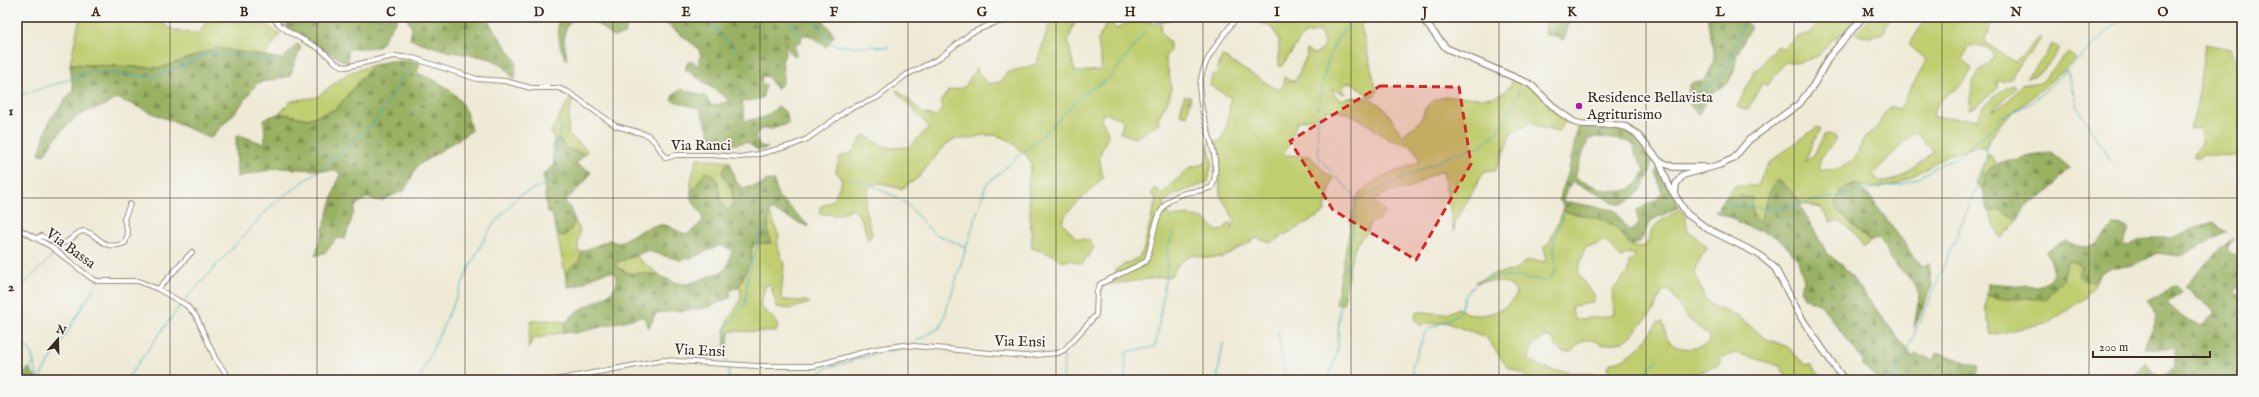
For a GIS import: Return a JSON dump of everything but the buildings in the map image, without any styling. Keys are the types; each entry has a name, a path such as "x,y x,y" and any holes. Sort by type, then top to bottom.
{"street":[{"name":"Via Ranci","path":"272,17 284,29 319,48 340,66 346,67 393,56 413,58 477,79 505,82 531,88 550,87 564,89 616,126 648,135 666,158 676,155 740,157 794,145 807,139 849,109 877,98 906,75 938,59 971,33 994,23 1019,17"},
{"path":"1141,17 1160,20 1175,17"},
{"name":"Via Ensi","path":"555,380 663,360 757,366 814,366 875,349 907,345 1024,356 1058,353 1064,350 1096,315 1100,284 1144,262 1147,259 1159,214 1166,204 1181,194 1212,187 1215,161 1199,100 1201,76 1210,57 1237,17"},
{"path":"1421,17 1446,48 1530,84 1557,110 1574,122 1581,124 1616,125 1631,129 1642,139 1659,161 1661,169 1687,214 1696,221 1758,254 1775,268 1802,319 1844,380"},
{"path":"1675,194 1676,184 1680,178 1733,159 1749,140 1799,104 1811,91 1829,57 1863,17"},
{"path":"1659,161 1673,167 1707,168"},
{"path":"37,238 41,236 60,243 65,243 81,231 84,231 105,244 120,245 125,243 128,234 124,219 130,204"},
{"name":"Via Bassa","path":"17,228 37,238 63,255 91,278 103,281 129,279 158,289 182,303 196,316 216,360 231,380"},
{"path":"158,289 192,252"}],"highlighted area":[{"path":"1380,86 1459,87 1471,164 1416,260 1333,210 1290,141"}],"green space":[{"path":"80,17 160,17 166,26 171,29 182,32 199,33 209,17 246,17 255,25 261,21 280,35 264,56 216,48 161,68 70,64"},
{"path":"287,17 398,17 379,47 348,49 348,64 287,27"},
{"path":"406,17 486,18 516,61 515,81 502,64 491,59 449,52 410,39 412,28"},
{"path":"558,17 643,17 629,22 625,34 613,37 595,23 585,19 574,18 566,28 564,38 567,60 560,45 558,34"},
{"path":"658,17 827,17 823,21 835,35 826,47 809,35 802,35 801,42 795,45 796,56 790,53 785,40 786,51 782,62 784,76 782,84 777,89 772,84 769,77 762,76 761,83 766,85 762,98 742,102 745,121 764,117 778,107 785,111 788,118 788,124 771,129 764,128 758,131 755,138 759,145 768,148 758,150 746,142 727,146 716,145 711,137 700,109 671,100 673,95 681,89 705,96 712,106 727,102 728,99 685,69 688,62 693,62 698,66 701,55 698,48"},
{"path":"1067,17 1076,19 1068,41 1075,72 1102,70 1098,40 1108,20 1116,29 1127,23 1138,21 1162,25 1160,31 1170,43 1170,50 1165,57 1171,89 1168,101 1158,118 1159,123 1135,138 1120,133 1123,124 1122,119 1104,113 1101,119 1108,135 1100,156 1103,178 1066,214 1062,222 1076,238 1089,240 1094,248 1082,264 1070,260 1061,262 1056,256 1032,248 1028,184 1031,165 1028,157 1009,140 996,135 983,135 967,139 954,139 944,146 918,178 901,189 881,183 869,187 865,209 872,235 868,240 862,220 853,208 837,215 820,214 820,207 833,200 842,181 836,171 840,158 853,152 864,135 881,145 891,148 909,147 929,127 896,91 899,91 923,113 936,117 943,107 941,101 948,91 965,87 976,68 982,78 989,84 1001,82 1006,73 1036,64 1049,25 1057,19"},
{"path":"1257,17 1365,17 1361,26 1377,92 1375,95 1370,97 1350,82 1342,86 1345,94 1333,89 1334,95 1341,100 1356,97 1376,102 1383,107 1403,136 1419,122 1426,108 1435,100 1456,96 1488,98 1498,95 1506,90 1513,80 1531,87 1566,121 1557,132 1539,127 1531,122 1512,132 1495,172 1490,170 1484,172 1455,222 1454,232 1443,171 1431,175 1409,189 1396,189 1378,197 1374,202 1386,212 1379,220 1371,222 1367,233 1361,238 1356,246 1350,265 1343,304 1336,304 1355,201 1360,193 1375,181 1419,162 1418,155 1411,146 1388,139 1360,119 1347,113 1326,110 1317,118 1297,122 1288,147 1284,152 1284,155 1310,156 1325,172 1333,177 1324,213 1270,243 1257,238 1223,257 1207,258 1193,255 1180,262 1171,276 1105,285 1114,279 1116,269 1139,257 1143,251 1156,199 1151,194 1154,188 1162,193 1191,167 1204,164 1208,157 1208,143 1212,162 1208,182 1180,192 1170,198 1164,202 1165,209 1170,217 1190,215 1205,220 1217,231 1224,230 1228,223 1231,223 1231,229 1235,221 1220,195 1219,160 1214,142 1219,142 1225,132 1231,98 1210,85 1212,75 1216,74 1222,56 1278,90 1284,84 1284,77 1290,81 1296,80 1307,55 1306,50 1314,54 1320,51 1325,44 1319,31 1303,35 1282,66 1279,66 1279,40 1273,28 1258,22"},
{"path":"1546,17 1571,17 1564,40 1545,34"},
{"path":"1708,17 1740,17 1751,27 1737,54 1734,71 1728,83 1710,94 1699,114 1690,105 1688,94 1689,85 1693,82 1702,82 1713,64 1714,50"},
{"path":"1821,17 1855,17 1849,29 1830,41 1818,56 1801,62 1785,62 1767,86 1763,83 1761,85 1748,109 1745,110 1737,107 1755,70 1761,67 1768,54 1774,52 1776,46 1782,48 1799,36 1811,33"},
{"path":"1870,17 1891,17 1882,35 1869,37 1856,34"},
{"path":"1927,17 1944,17 1950,22 1959,17 1994,17 1984,42 2015,62 2041,36 2041,40 2017,67 2011,78 2003,82 1997,80 1998,88 1976,107 1969,110 1972,87 1975,79 1979,72 1994,56 1986,47 1975,46 1967,48 1963,58 1971,69 1968,77 1961,85 1941,100 1934,111 1933,117 1978,119 1987,103 2003,90 2014,84 2016,86 2014,91 1991,111 2009,101 2021,85 2041,82 2068,53 2076,59 2000,124 1984,148 1974,147 1948,155 1904,181 1892,185 1868,187 1855,183 1836,203 1839,212 1870,242 1864,247 1849,227 1837,221 1831,223 1821,208 1803,204 1784,184 1776,180 1766,200 1760,222 1756,220 1742,196 1726,197 1735,186 1758,186 1764,171 1770,162 1817,127 1820,129 1805,162 1814,155 1824,135 1829,134 1836,137 1832,145 1823,156 1819,164 1819,168 1829,170 1840,168 1854,159 1862,141 1877,127 1888,110 1891,107 1899,109 1905,101 1909,90 1921,70 1926,59 1909,45","holes":["1914,132 1934,151 1916,166 1895,179 1880,182 1873,174"]},
{"path":"2052,43 2059,48 2053,59 2042,71 2026,78 2045,56"},
{"path":"297,44 301,47 290,76 257,83 238,109 211,138 117,98 109,103 80,115 57,137 44,155 39,154 49,121 73,90 70,64 161,68 216,48 283,59"},
{"path":"2205,44 2231,49 2241,72 2242,156 2202,155 2197,159 2194,156 2195,151 2202,143 2200,128 2190,129 2197,105"},
{"path":"389,61 410,61 420,63 417,73 447,87 460,100 465,109 471,131 417,166 405,190 381,201 367,198 356,205 345,239 337,238 326,252 315,256 340,173 337,171 278,168 237,177 236,136 239,135 265,144 264,119 280,113 308,119 336,109 373,65"},
{"path":"373,65 336,109 308,119 280,113 291,101 317,97 348,73"},
{"path":"1184,96 1191,97 1187,116 1180,114"},
{"path":"571,97 573,99 569,114 568,134 587,150 585,154 565,148 556,138 554,141 551,131"},
{"path":"1578,127 1625,128 1639,138 1657,161 1651,163 1648,177 1640,191 1627,202 1620,204 1613,203 1600,194 1572,182 1562,201 1615,210 1622,222 1630,231 1639,223 1636,211 1657,199 1662,193 1656,173 1657,168 1679,207 1652,220 1639,242 1631,245 1615,227 1601,219 1563,211 1564,207 1559,199 1568,174","holes":["1596,137 1627,141 1635,146 1635,154 1645,170 1639,181 1632,188 1623,191 1614,191 1594,186 1574,178 1588,140"]},
{"path":"556,138 561,140 565,148 585,154 576,164 591,172 584,183 565,201 573,215 573,224 568,233 563,236 557,234 552,214 547,212 543,175 554,164 552,145"},
{"path":"2051,152 2070,168 2049,191 2025,207 2018,221 2000,210 1991,211 1986,203 1983,191 1983,179 1988,170 2009,161"},
{"path":"1989,154 1998,165 1990,170 1984,179 1983,191 1975,182"},
{"path":"697,158 730,162 726,165 722,173 732,190 733,205 728,211 723,207 717,180 705,173 691,193 691,181"},
{"path":"730,162 735,181 744,188 761,185 767,180 774,181 778,196 808,225 808,227 772,210 769,211 768,232 771,243 755,243 751,249 751,260 739,286 730,291 731,297 707,308 656,313 649,328 645,318 640,317 576,333 564,332 567,322 574,314 613,290 616,282 614,272 607,272 575,286 568,287 565,273 572,266 578,263 583,251 609,240 618,243 642,230 655,226 668,226 688,234 702,222 703,216 691,199 691,193 705,172 714,175 718,184 722,203 728,211 733,205 732,190 722,173 726,165","holes":["720,245 732,250 727,267 722,272 688,284 676,283 656,274 627,273 615,266 617,262 647,251 680,260 694,257"]},
{"path":"1776,180 1784,184 1803,204 1800,205 1827,253 1844,267 1913,358 1916,354 1934,360 1938,352 1979,367 1976,380 1879,380 1861,364 1864,362 1821,305 1804,298 1800,289 1804,281 1798,260 1785,245 1774,236 1737,223 1735,219 1715,212 1726,197 1742,196 1753,198 1752,209 1755,218 1760,222 1766,200"},
{"path":"1855,183 1862,187 1864,192 1870,197 1917,260 1924,267 1929,264 1932,286 1914,328 1919,295 1914,283 1889,259 1886,247 1877,238 1870,242 1839,212 1836,203 1840,190"},
{"path":"1986,205 1991,211 2000,210 2018,221 2000,239"},
{"path":"1680,209 1685,216 1688,230 1708,248 1701,256 1695,272 1704,298 1715,307 1739,317 1765,338 1788,347 1804,364 1812,365 1822,380 1789,380 1780,366 1736,353 1722,357 1719,365 1678,380 1525,380 1527,376 1507,367 1486,337 1445,322 1420,325 1416,321 1415,317 1417,312 1448,313 1458,308 1464,312 1482,315 1505,307 1517,294 1514,289 1509,285 1499,282 1475,282 1496,273 1514,271 1526,261 1533,260 1546,262 1544,247 1550,241 1563,211 1605,219 1614,225 1629,243 1637,248 1645,246 1656,226","holes":["1605,240 1621,258 1627,253 1636,255 1629,262 1628,272 1612,291 1614,314 1605,317 1575,319 1571,306 1592,303 1595,296 1585,284 1578,272 1585,247 1598,245","1670,290 1687,318 1710,336 1708,343 1692,348 1680,348 1675,346 1670,343 1667,338 1663,322 1657,323 1643,343 1631,354 1625,358 1610,363 1607,368 1609,374 1574,373 1552,370 1535,364 1529,359 1532,345 1547,336 1553,339 1556,347 1563,352 1572,352 1578,344 1586,340 1593,340 1602,345 1623,342 1630,337 1654,310 1663,291"]},
{"path":"769,211 779,236 777,243 784,265 781,296 783,300 807,301 810,303 790,309 777,307 771,287 766,284 760,306 776,321 778,328 776,332 732,331 729,333 728,347 725,348 726,326 739,302 741,292 739,286 751,260 751,249 755,243 771,243 768,232"},
{"path":"572,214 580,231 578,252 583,251 578,263 572,266 565,273 557,234 563,236 574,222"},
{"path":"2214,222 2219,228 2227,232 2180,256 2157,253 2132,266 2113,267 2102,272 2093,282 2084,281 2078,275 2081,267 2076,262 2067,261 2063,280 2049,293 2046,300 2002,299 1987,295 1988,283 2038,287 2048,281 2053,273 2050,259 2046,252 2064,242 2082,247 2092,246 2096,244 2113,226 2121,225 2129,229 2123,244 2128,246 2140,240 2151,238 2172,238 2197,227"},
{"path":"2233,238 2227,249 2242,263 2242,282 2235,291 2242,296 2242,380 2131,380 2145,363 2160,378 2175,368 2175,348 2144,348 2157,316 2147,300 2176,286 2183,292 2167,303 2181,316 2202,326 2215,312 2184,286 2218,251"},
{"path":"636,256 660,275 634,275 614,266 617,262"},
{"path":"2067,261 2076,262 2093,282 2102,272 2085,298 2050,322 1991,335 1985,305 1987,295 2002,299 2046,299 2049,293 2063,280"},
{"path":"547,320 566,322 564,332 533,339 528,349 531,321"},
{"path":"29,368 38,380 19,380"}],"waterway":[{"path":"704,17 736,51"},
{"path":"792,17 793,27 798,38"},
{"path":"807,17 818,25 830,43 840,46 889,47"},
{"path":"1328,380 1337,352 1340,304 1357,206 1354,195 1319,158 1317,129 1318,113 1323,78 1333,48 1341,33 1360,17"},
{"path":"1689,96 1715,82 1723,73 1749,17"},
{"path":"1727,204 1776,210 1859,191 1902,184 1917,179 1938,165 1955,159 1993,127 2000,118 2033,102 2123,17"},
{"path":"911,344 941,327 986,185 1048,130 1086,91 1106,81 1114,73 1144,33"},
{"path":"17,96 93,72 153,77 180,67 211,52 278,62"},
{"path":"184,301 271,206 322,168 372,125 387,104 410,65"},
{"path":"2067,70 2077,106 2111,162"},
{"path":"1357,200 1452,155 1481,146 1495,134 1508,116 1519,90"},
{"path":"419,380 472,262 491,227 520,195 545,184 558,171 557,145 562,122"},
{"path":"1893,380 1927,306 1978,185 1986,160 1988,132"},
{"path":"849,179 869,184 904,201 933,233 966,247"},
{"path":"1416,380 1412,367 1425,333 1429,329 1459,314 1470,289 1486,279 1496,277 1507,276 1547,281 1552,276 1556,267 1554,248 1555,239 1564,214"},
{"path":"726,362 726,333 728,326 745,304 748,276 763,227"},
{"path":"1125,380 1126,352 1154,347 1156,343 1167,269 1167,250 1174,230"},
{"path":"17,291 54,254"},
{"path":"38,380 95,286"},
{"path":"126,380 182,303"},
{"path":"1278,331 1286,380"},
{"path":"1217,380 1223,343"},
{"path":"17,344 29,349 31,352 38,379"},
{"path":"819,380 821,372 826,368 882,352 904,349 907,347"},
{"path":"1063,380 1064,356"},
{"path":"1638,380 1659,359"},
{"path":"18,380 35,362"},
{"path":"728,367 729,380"}],"place":[{"name":"Residence Bellavista Agriturismo","path":"1579,106"}]}
